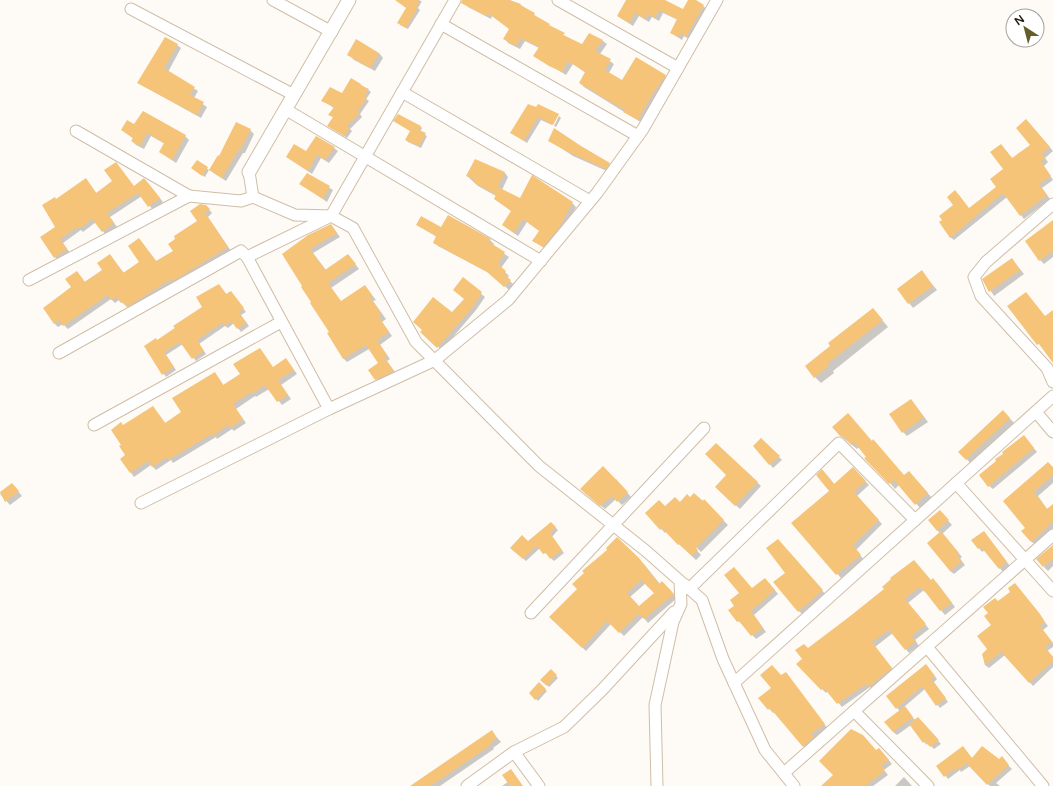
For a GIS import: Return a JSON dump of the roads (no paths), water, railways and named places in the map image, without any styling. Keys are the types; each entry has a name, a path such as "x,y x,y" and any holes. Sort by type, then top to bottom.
{"street":[{"path":"273,0 332,32"},
{"path":"253,197 249,172 332,32 349,0"},
{"path":"247,257 331,216 455,0"},
{"path":"558,0 678,68"},
{"path":"141,504 329,409 435,360 508,300 590,201 638,136 678,68 713,2"},
{"path":"132,9 294,95"},
{"path":"441,24 638,136"},
{"path":"402,92 590,201"},
{"path":"285,109 541,261"},
{"path":"76,131 189,196 241,200 253,197 294,215 331,216 353,228 416,342 539,466 613,525 702,600 723,659 766,750 794,786"},
{"path":"29,280 189,196"},
{"path":"1053,204 986,262 974,277 981,296 1047,368 1053,382"},
{"path":"59,353 241,251 247,257 329,409"},
{"path":"94,425 281,322"},
{"path":"734,683 1053,396"},
{"path":"1036,412 1053,432"},
{"path":"531,613 704,428"},
{"path":"657,786 655,705 673,622 681,604 685,585 839,443 915,520"},
{"path":"956,484 1053,591"},
{"path":"784,773 1053,535"},
{"path":"467,786 514,752 564,726 602,690 681,604"},
{"path":"927,647 1043,786"},
{"path":"854,711 928,786"},
{"path":"514,752 539,786"}]}
